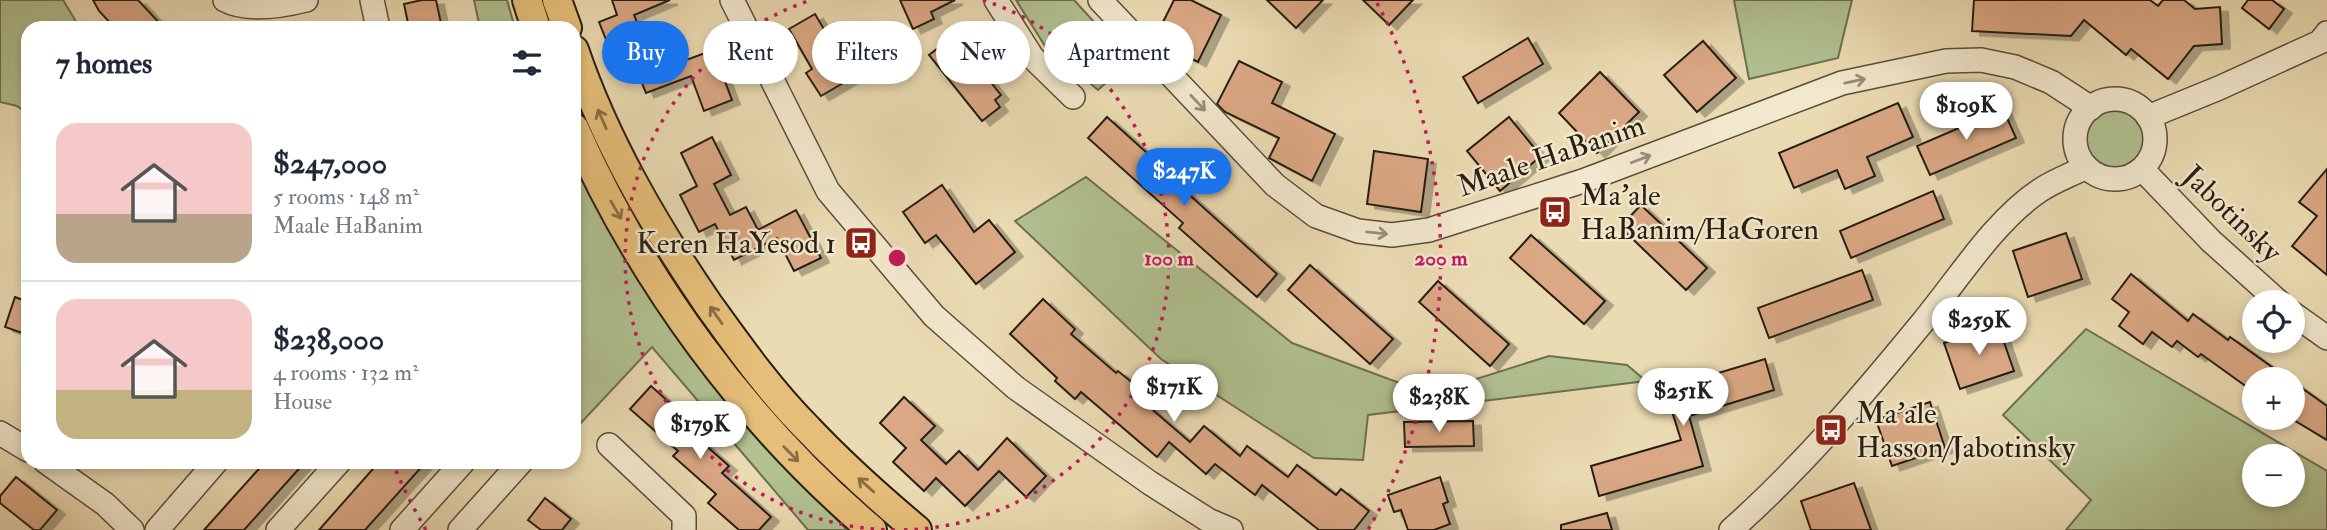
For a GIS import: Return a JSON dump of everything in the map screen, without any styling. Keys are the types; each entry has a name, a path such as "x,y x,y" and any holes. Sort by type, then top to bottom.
{"main road":[{"path":"527,0 534,21"},
{"path":"557,0 564,21"},
{"path":"581,67 619,157 672,250 735,342 806,428 918,530"},
{"path":"581,143 593,170 648,265 712,360 785,448 872,530"}],"street":[{"path":"225,0 255,6 306,0"},
{"path":"372,0 376,21"},
{"path":"732,0 828,191 934,316 1016,388 1150,483 1208,520 1231,530"},
{"path":"996,0 1032,57 1073,97"},
{"name":"Maale HaBanim","path":"1100,0 1275,185 1316,216 1358,231 1392,234 1429,230 1583,181 1842,83 1946,61 1981,60 2015,66 2051,82 2091,108"},
{"path":"2148,117 2320,42 2327,33"},
{"path":"2115,99 2128,101 2139,107 2148,117 2155,138 2149,160 2142,169 2132,176 2120,179 2107,178 2086,167 2075,143 2082,117 2091,108 2115,99"},
{"path":"1731,530 1764,501 1854,403 2016,210 2039,191 2086,167"},
{"name":"Jabotinsky","path":"2142,169 2211,241 2266,290"},
{"path":"2305,322 2327,338"},
{"path":"0,433 21,446"},
{"path":"609,445 684,516 684,530"},
{"path":"56,469 105,504 132,530"},
{"path":"157,530 210,469"},
{"path":"278,530 333,469"},
{"path":"402,530 457,469"},
{"path":"460,530 515,469"}],"green space":[{"path":"0,0 63,0 76,21 21,21 21,109 0,102"},
{"path":"474,0 507,0 513,21 478,21"},
{"path":"1016,0 1074,0 1093,21 1044,21 1044,44"},
{"path":"1734,0 1852,0 1838,58 1749,79"},
{"path":"1091,84 1105,84 1098,90"},
{"path":"2115,106 2128,109 2139,116 2146,127 2149,140 2146,153 2139,164 2128,171 2115,174 2102,171 2091,164 2084,153 2081,140 2084,127 2091,116 2102,109"},
{"path":"581,177 628,260 775,454 847,530 808,530 652,347 581,423"},
{"path":"1086,177 1292,343 1429,394 1549,356 1627,365 1646,381 1368,415 1363,460 1314,458 1161,359 1015,221"},
{"path":"2086,329 2242,421 2242,430 2257,430 2281,444 2242,444 2242,507 2305,507 2305,458 2327,471 2327,530 2066,530 2091,500 2003,415"}],"building":[{"path":"93,0 138,0 158,21 108,21"},
{"path":"436,0 440,21 408,21 404,4"},
{"path":"612,0 670,0 634,15 636,21 602,21 602,30 599,22 617,15"},
{"path":"900,0 955,0 931,12 934,19 922,25 922,21 909,21"},
{"path":"1174,0 1191,0 1221,15 1198,62 1194,60 1194,21 1164,21"},
{"path":"1267,0 1323,0 1296,28"},
{"path":"1363,0 1413,0 1389,25"},
{"path":"1974,0 2150,0 2158,6 2163,0 2184,0 2195,9 2220,7 2222,44 2194,46 2168,79 2131,49 2126,55 2084,20 2071,36 1972,31"},
{"path":"2248,0 2272,0 2284,9 2269,29 2242,8"},
{"path":"815,14 819,21 812,21 812,69 798,45 798,24"},
{"path":"1528,38 1543,64 1478,103 1463,77"},
{"path":"1703,41 1736,78 1697,112 1664,75"},
{"path":"936,50 936,64 929,55"},
{"path":"703,54 703,84 726,84 732,100 704,111 691,76 689,77 689,59"},
{"path":"1239,61 1282,82 1272,103 1335,134 1312,181 1269,158 1279,138 1225,112 1217,104"},
{"path":"812,69 812,82 806,73"},
{"path":"1600,72 1639,112 1597,153 1559,113"},
{"path":"642,84 670,84 646,93"},
{"path":"813,84 841,84 821,96"},
{"path":"952,84 992,84 1001,95 995,100 1000,107 982,121"},
{"path":"1898,103 1913,137 1867,157 1875,176 1845,189 1837,170 1794,188 1779,153"},
{"path":"2003,109 2016,138 1930,175 1917,146"},
{"path":"1107,117 1277,274 1257,297 1179,228 1183,223 1088,138"},
{"path":"1509,117 1541,156 1500,191 1467,151"},
{"path":"712,137 731,175 714,184 730,215 746,207 758,230 796,210 821,258 794,271 777,238 734,260 715,224 699,232 680,195 697,186 681,153"},
{"path":"1374,151 1428,159 1421,212 1367,204"},
{"path":"2327,169 2327,275 2292,246 2317,216 2299,202"},
{"path":"942,185 974,232 989,220 1015,252 976,284 936,235 925,243 903,212"},
{"path":"1933,191 1944,219 1851,258 1840,231"},
{"path":"1641,205 1707,268 1686,290 1620,227"},
{"path":"2066,233 2082,279 2028,297 2013,251"},
{"path":"1531,235 1605,301 1584,324 1510,258"},
{"path":"1310,265 1393,339 1370,364 1288,290"},
{"path":"1862,270 1873,300 1769,338 1758,308"},
{"path":"2131,274 2188,321 2193,314 2228,340 2230,337 2242,346 2242,353 2252,353 2272,367 2242,367 2242,383 2201,354 2198,357 2177,341 2172,347 2152,332 2143,344 2119,326 2129,312 2112,299"},
{"path":"1438,281 1509,344 1490,366 1419,302"},
{"path":"15,297 21,299 21,333 5,327"},
{"path":"1043,299 1075,329 1071,334 1116,373 1118,371 1145,393 1140,399 1190,442 1204,426 1240,456 1247,446 1288,477 1297,465 1336,495 1341,489 1369,511 1354,530 1319,530 1262,485 1255,495 1215,464 1206,474 1169,442 1157,457 1081,392 1075,399 1055,381 1057,378 1010,334"},
{"path":"1998,325 2014,371 1960,389 1944,343"},
{"path":"1765,359 1774,390 1689,416 1703,466 1599,496 1591,466 1681,440 1665,389"},
{"path":"651,386 691,422 685,427 729,466 722,473 771,517 759,530 739,530 708,503 716,494 673,456 678,451 630,409"},
{"path":"2305,390 2327,406 2327,440 2305,427"},
{"path":"904,397 935,426 921,440 946,464 959,451 978,470 1007,438 1046,476 1026,497 999,471 965,506 936,478 924,491 893,462 906,448 880,423"},
{"path":"1930,402 1945,448 1892,466 1876,420"},
{"path":"1473,421 1474,446 1405,447 1404,422"},
{"path":"259,469 299,469 244,530 204,530"},
{"path":"373,469 420,469 365,530 319,530"},
{"path":"16,477 57,510 40,530 34,530 0,503 0,496"},
{"path":"1440,477 1448,502 1443,504 1450,524 1434,530 1408,530 1401,510 1394,512 1388,495"},
{"path":"1854,483 1871,530 1811,530 1801,501"},
{"path":"545,498 571,519 562,530 541,530 528,520"},
{"path":"1607,513 1612,530 1561,530 1561,525"}],"place":[{"name":"Ma'ale HaBanim/HaGoren","path":"1555,212"},
{"name":"Keren HaYesod 1","path":"861,243"},
{"name":"Ma'ale Hasson/Jabotinsky","path":"1831,430"}]}
